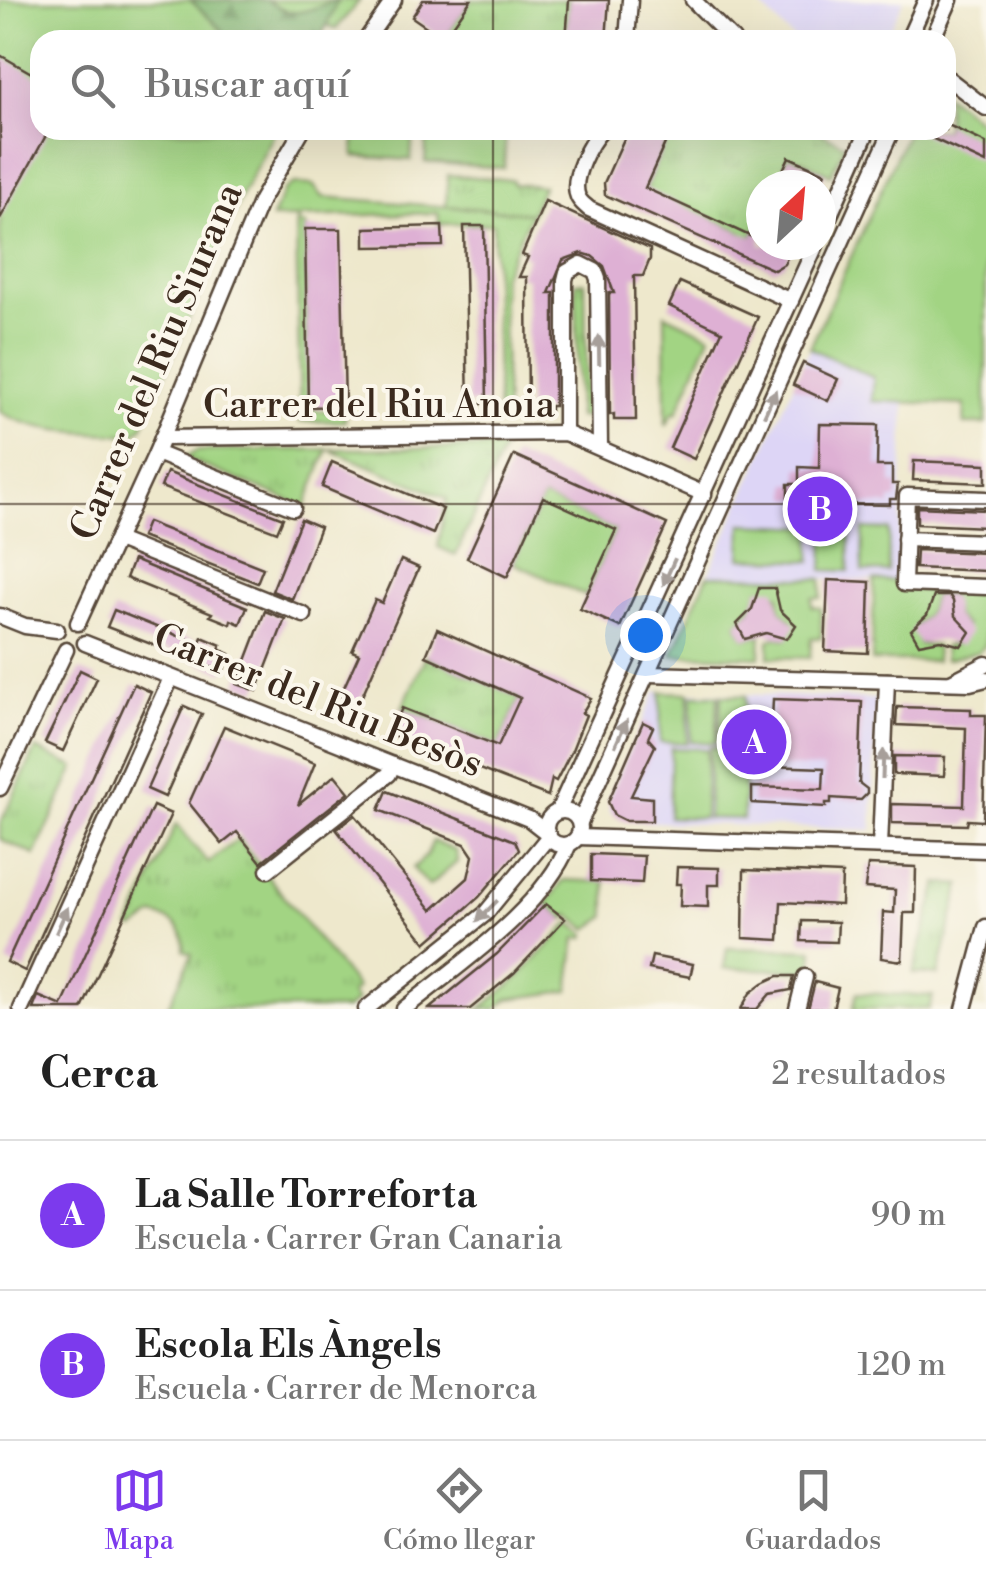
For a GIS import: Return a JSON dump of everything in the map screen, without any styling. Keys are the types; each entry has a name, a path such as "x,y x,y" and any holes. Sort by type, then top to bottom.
{"street":[{"path":"373,30 394,0"},
{"path":"628,30 630,0"},
{"path":"693,0 723,30"},
{"path":"912,30 926,0"},
{"path":"936,30 950,0"},
{"path":"956,84 986,108"},
{"name":"Carrer del Riu Siurana","path":"78,623 159,446 261,200 296,140"},
{"path":"594,140 576,181 578,196 589,209 790,301"},
{"path":"836,198 860,140"},
{"path":"869,140 882,153"},
{"path":"404,1009 521,911 558,865 577,833 888,140"},
{"path":"366,1009 485,914 548,835 548,820 555,813 704,495 809,260"},
{"path":"565,433 564,280 567,272 581,264 595,271 598,279 600,447"},
{"name":"Carrer del Riu Anoia","path":"159,446 565,433 704,495"},
{"name":"Carrer del Riu Anoia","path":"159,446 294,508"},
{"path":"704,495 721,484 729,491"},
{"path":"704,495 718,517"},
{"path":"986,499 907,496 904,584 986,587"},
{"path":"905,539 986,542"},
{"path":"117,540 304,614"},
{"path":"0,616 25,626 57,630"},
{"path":"64,623 78,623 85,631 85,642 74,651 66,650 58,644 57,630 64,623"},
{"name":"Carrer del Riu Besòs","path":"85,642 528,818 548,835"},
{"path":"0,788 66,650"},
{"path":"948,683 986,664"},
{"path":"648,674 970,684 986,678"},
{"path":"22,1009 172,678"},
{"path":"880,846 886,681"},
{"path":"268,870 389,774 393,765"},
{"path":"555,813 571,812 577,833"},
{"name":"Carrer del Riu Besòs","path":"528,818 555,813"},
{"path":"548,835 556,844 577,833 986,850"},
{"path":"964,1009 986,926"},
{"path":"797,1009 805,977"}],"shaded area":[{"path":"755,0 904,0 890,30 785,30"},
{"path":"810,348 874,378 872,401 905,402 898,581 748,577 672,655"},
{"path":"656,691 876,699 872,830 626,821 614,815 609,810 609,796"}],"green space":[{"path":"0,0 360,0 336,29 327,25 324,30 30,30 30,140 271,140 242,195 142,428 132,435 48,429 0,412"},
{"path":"190,0 267,0 295,12 338,0 324,30 222,30"},
{"path":"471,0 569,0 567,30 450,30"},
{"path":"956,102 986,126 986,424 964,424 965,405 872,401 874,378 810,348 904,140 956,140"},
{"path":"355,140 412,140 411,160 354,156"},
{"path":"426,140 505,140 504,168 425,162"},
{"path":"667,140 835,140 845,145 833,170 821,170 788,157 782,170 746,170 746,236 644,191"},
{"path":"448,175 543,186 531,213 446,206"},
{"path":"294,184 313,185 323,197 531,213 502,276 506,417 498,418 493,224 439,224 438,213 299,217 299,224 305,225 308,407 310,411 345,410 345,421 300,422 296,218 272,218 284,190"},
{"path":"576,282 585,282 587,417 578,417"},
{"path":"665,314 710,335 677,413 673,412 666,426"},
{"path":"504,447 456,555 438,547 447,498 329,449"},
{"path":"328,449 305,507 184,458 197,451"},
{"path":"543,497 616,530 586,596 513,563"},
{"path":"742,524 812,527 811,561 741,558"},
{"path":"825,527 850,528 849,571 823,570"},
{"path":"863,529 889,530 888,572 862,571"},
{"path":"708,575 822,579 821,598 812,598 812,607 821,608 821,638 811,638 810,658 769,657 769,640 787,639 791,620 780,610 779,595 760,588 752,609 737,624 745,638 761,635 760,657 672,655"},
{"path":"874,580 898,581 898,589 986,592 986,645 978,652 945,660 944,647 955,644 966,626 955,616 950,595 934,595 927,615 916,624 919,644 936,646 936,661 872,661"},
{"path":"426,656 520,698 498,746 402,708"},
{"path":"661,692 689,693 687,743 660,742"},
{"path":"692,695 718,695 716,743 691,742"},
{"path":"721,695 746,696 745,744 719,743"},
{"path":"710,747 746,748 743,819 708,818"},
{"path":"671,748 707,749 704,818 669,817"},
{"path":"36,749 75,767 35,855 0,839 0,824"},
{"path":"176,824 208,863 238,839 357,988 351,994 357,1001 346,1009 167,1009 192,954 184,950 181,931 167,919 154,915 134,929 130,927"},
{"path":"433,841 456,851 457,862 429,886 413,868 426,856"},
{"path":"564,880 606,882 606,917 588,929 569,915 565,919 546,904"},
{"path":"938,883 961,885 938,975 913,973"},
{"path":"570,923 586,934 585,938 576,938 569,991 508,999 495,1009 480,1009 516,980"},
{"path":"727,948 813,950 812,971 724,968"},
{"path":"857,993 933,996 929,1009 853,1009"}],"building":[{"path":"423,0 471,0 450,30 431,30 412,17"},
{"path":"569,0 609,0 607,30 567,30"},
{"path":"0,55 30,72 30,140 43,140 0,219"},
{"path":"956,129 986,143 986,163 936,140 956,140"},
{"path":"623,140 667,140 645,188 746,234 746,258 605,195 604,183"},
{"path":"789,157 818,170 783,170"},
{"path":"545,201 650,249 643,276 634,276 636,420 614,420 614,414 610,415 609,293 614,293 604,266 582,253 563,260 549,293 554,293 554,406 550,406 550,411 528,411 527,277 519,277 528,257 522,255"},
{"path":"442,226 443,246 365,247 365,228"},
{"path":"464,226 484,226 487,404 468,404"},
{"path":"305,229 341,229 345,406 308,407"},
{"path":"751,260 786,260 774,270"},
{"path":"680,282 758,317 694,459 670,448 722,331 669,306"},
{"path":"803,363 838,379 828,401 793,385"},
{"path":"820,424 878,425 877,466 892,466 892,484 898,484 896,499 890,499 890,505 841,504 840,518 822,518 821,499 788,498 788,484 799,484 799,467 819,468"},
{"path":"514,455 667,524 620,627 580,609 616,530 543,497 507,577 467,558"},
{"path":"914,461 986,464 986,483 913,480"},
{"path":"332,462 443,509 433,534 322,487"},
{"path":"167,472 283,518 277,532 161,487"},
{"path":"917,507 986,510 986,527 917,524"},
{"path":"301,519 320,527 292,599 272,591"},
{"path":"147,522 263,568 257,583 141,537"},
{"path":"916,550 986,553 986,571 915,568"},
{"path":"133,560 247,607 240,624 210,616 212,613 126,578"},
{"path":"401,560 419,568 358,705 340,696 359,654 352,651 375,600 382,603"},
{"path":"828,580 870,582 868,653 825,651"},
{"path":"759,588 775,588 780,610 796,625 787,639 766,633 745,639 737,624 752,609"},
{"path":"934,596 950,596 955,616 970,632 961,646 940,640 919,644 911,630 927,615"},
{"path":"114,610 181,637 200,642 202,637 221,645 219,649 230,654 223,672 107,627"},
{"path":"265,611 285,619 257,691 237,684"},
{"path":"437,629 591,698 582,713 586,715 572,750 556,781 552,779 548,796 390,734 402,708 498,746 520,698 426,656"},
{"path":"80,670 97,678 63,751 45,743"},
{"path":"134,684 151,692 25,971 7,962"},
{"path":"773,699 862,702 859,783 867,794 861,800 831,798 826,807 752,803 752,787 823,789 824,768 767,766 769,737 754,737 755,720 772,721"},
{"path":"184,706 202,714 165,797 147,789"},
{"path":"897,707 971,709 971,715 986,715 983,821 968,820 967,825 892,823 892,804 964,806 966,728 896,725"},
{"path":"643,722 653,727 648,738 655,746 631,796 652,798 652,821 626,821 614,815 608,802"},
{"path":"224,726 315,763 298,805 335,775 349,792 261,862 237,832 222,844 189,803"},
{"path":"894,756 945,757 944,776 894,774"},
{"path":"387,791 515,841 519,850 479,897 426,943 336,829 355,815 432,910 468,878 473,856 465,844 379,810"},
{"path":"153,806 171,814 82,1009 33,1009 38,996 62,1006"},
{"path":"591,854 644,856 642,883 591,881"},
{"path":"868,865 916,867 915,913 904,913 902,961 881,958 883,912 894,913 895,890 865,888"},
{"path":"677,867 719,868 719,885 708,885 708,907 680,906"},
{"path":"744,870 842,874 841,905 781,902 779,940 743,938"},
{"path":"546,904 565,919 514,973 470,1009 429,1009 497,954"},
{"path":"802,921 838,922 837,942 801,941"},
{"path":"652,956 693,964 690,977 649,969"},
{"path":"778,976 794,976 791,990 770,994 757,1009 741,1009 750,993"},
{"path":"815,982 838,988 833,1009 808,1009"}],"place":[{"name":"Escola Els Àngels","path":"820,509"},
{"name":"La Salle Torreforta","path":"754,742"}]}
